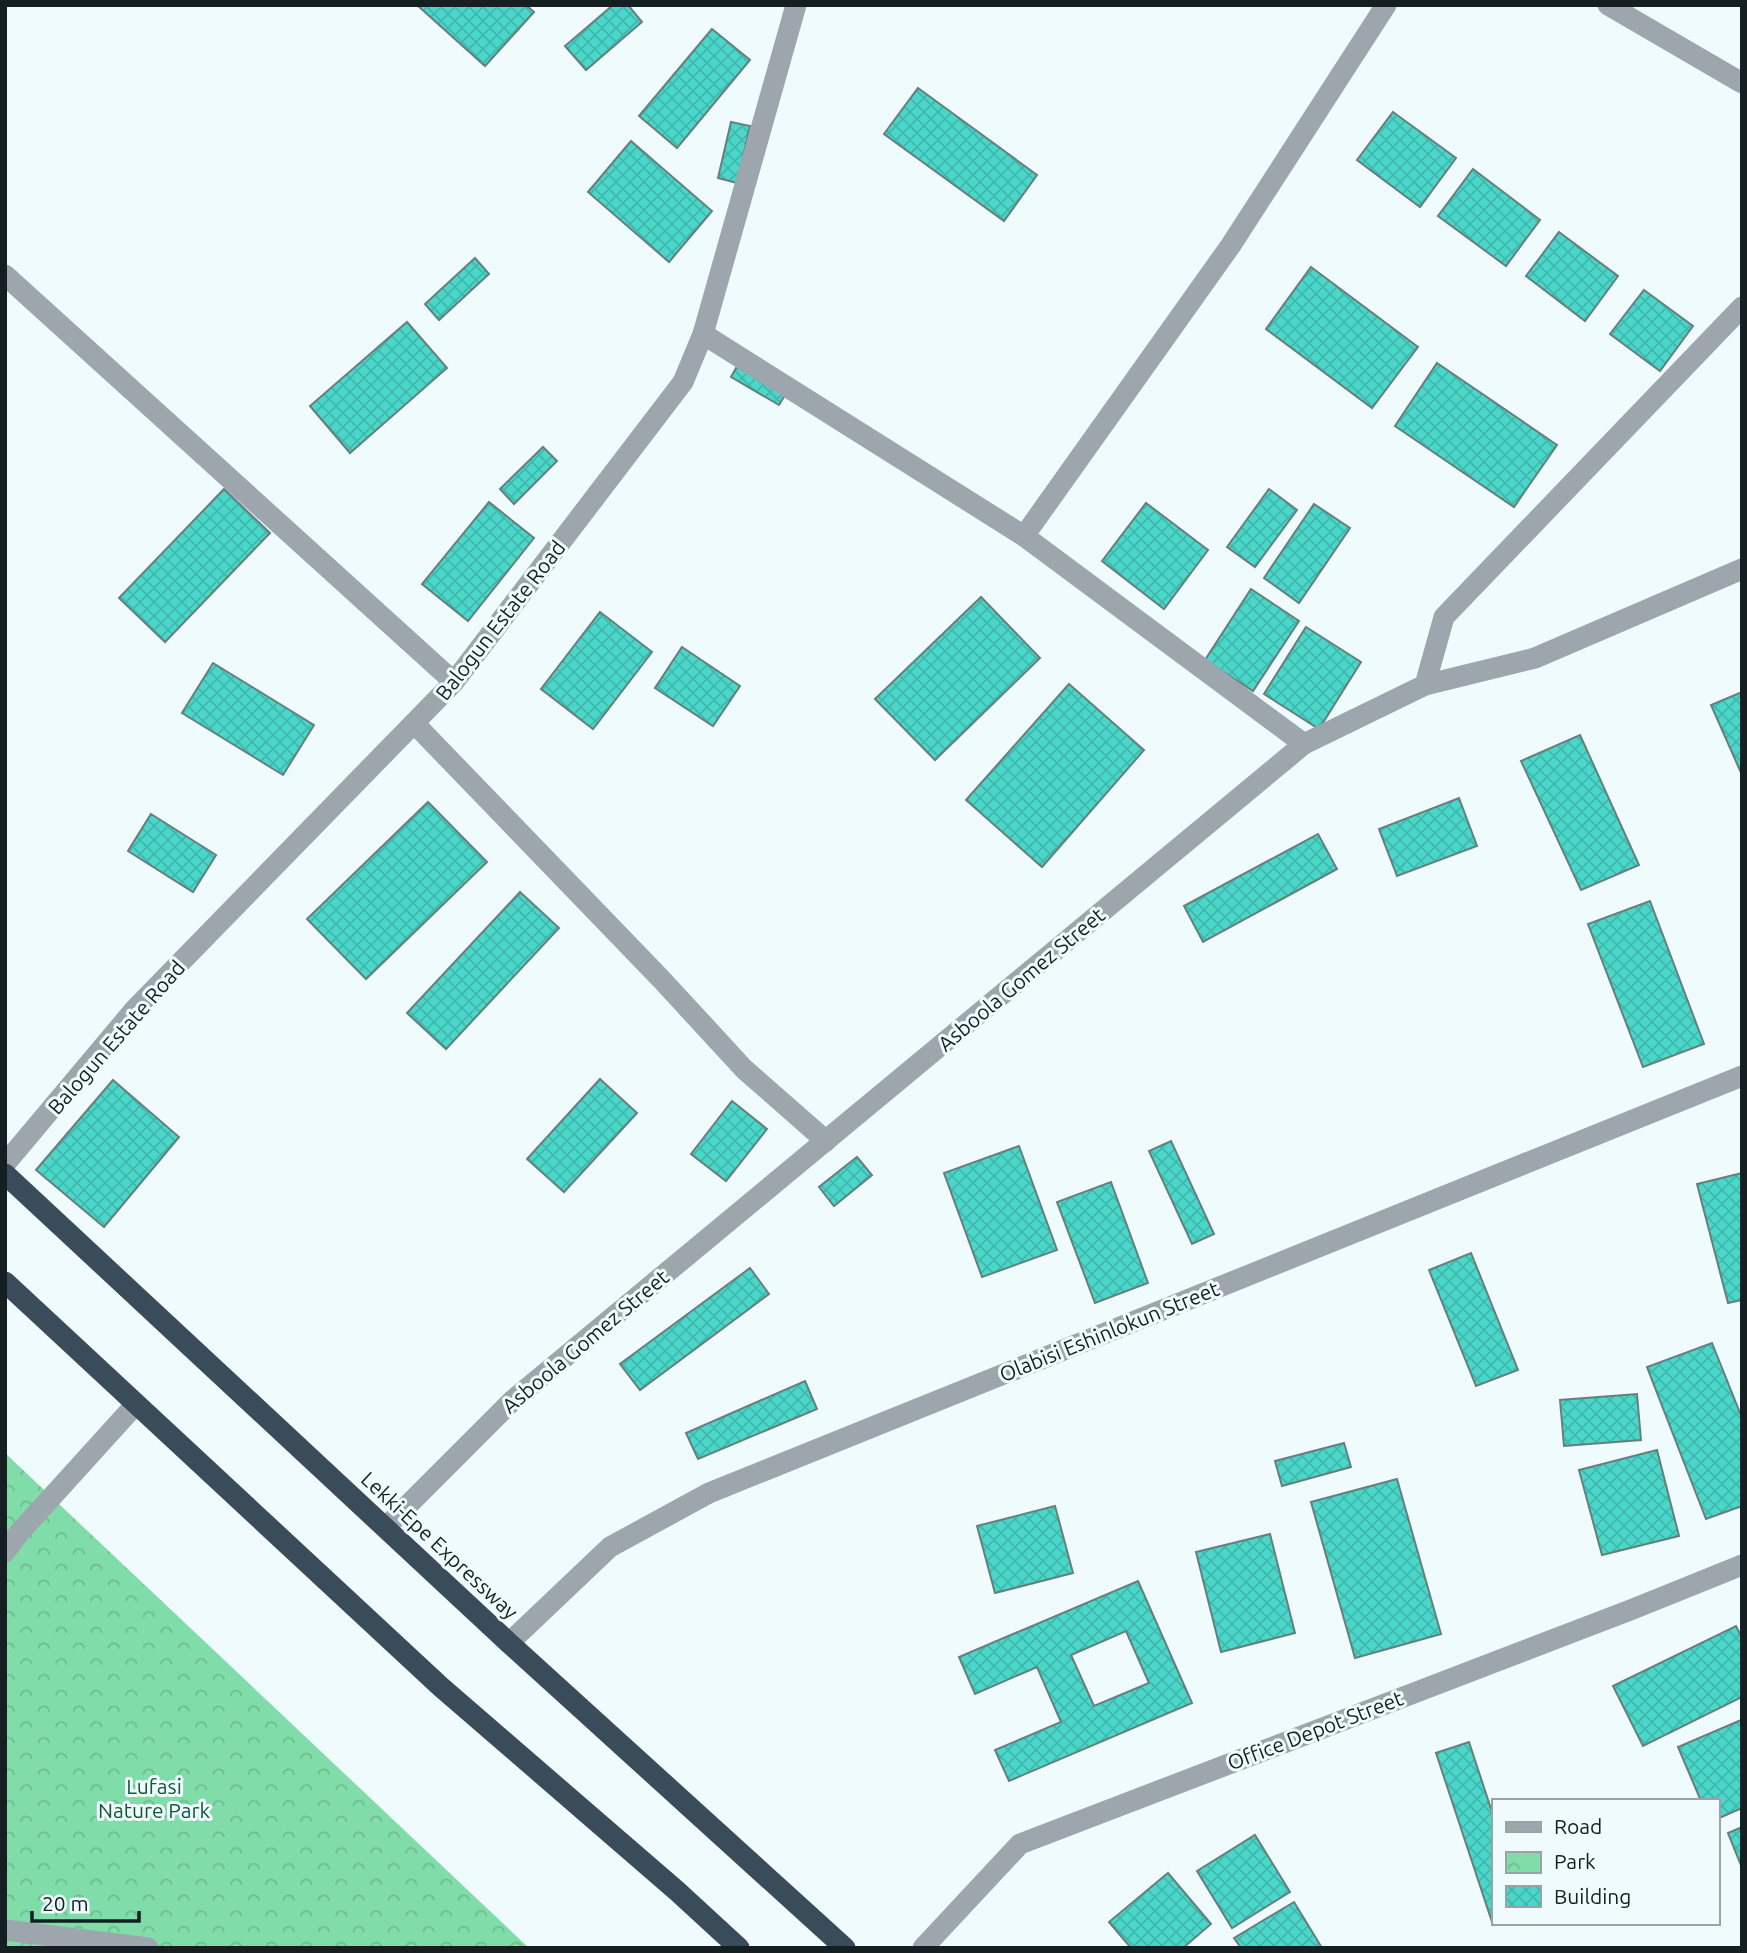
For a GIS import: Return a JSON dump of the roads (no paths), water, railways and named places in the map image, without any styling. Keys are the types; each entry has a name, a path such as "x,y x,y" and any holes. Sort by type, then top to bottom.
{"highway":[{"name":"Lekki-Epe Expressway","path":"5,1174 509,1643 845,1948"},
{"path":"5,1282 441,1687 667,1882 739,1948"}],"street":[{"name":"Balogun Estate Road","path":"5,1164 135,1009 454,682 684,382 703,334 796,5"},
{"path":"1024,536 1231,246 1386,5"},
{"path":"1608,5 1742,83"},
{"path":"5,275 454,682"},
{"path":"1425,685 1444,617 1742,307"},
{"path":"703,334 1024,536 1304,744"},
{"name":"Asboola Gomez Street","path":"386,1527 513,1400 1304,744 1425,685 1535,658 1742,569"},
{"path":"414,723 744,1069 826,1141"},
{"name":"Olabisi Eshinlokun Street","path":"509,1643 610,1547 709,1493 1742,1076"},
{"path":"5,1552 19,1533 136,1404"},
{"name":"Office Depot Street","path":"923,1948 1020,1844 1742,1565"},
{"path":"5,1930 148,1948"}],"park label":[{"name":"Lufasi Nature Park","path":"154,1798"}]}
